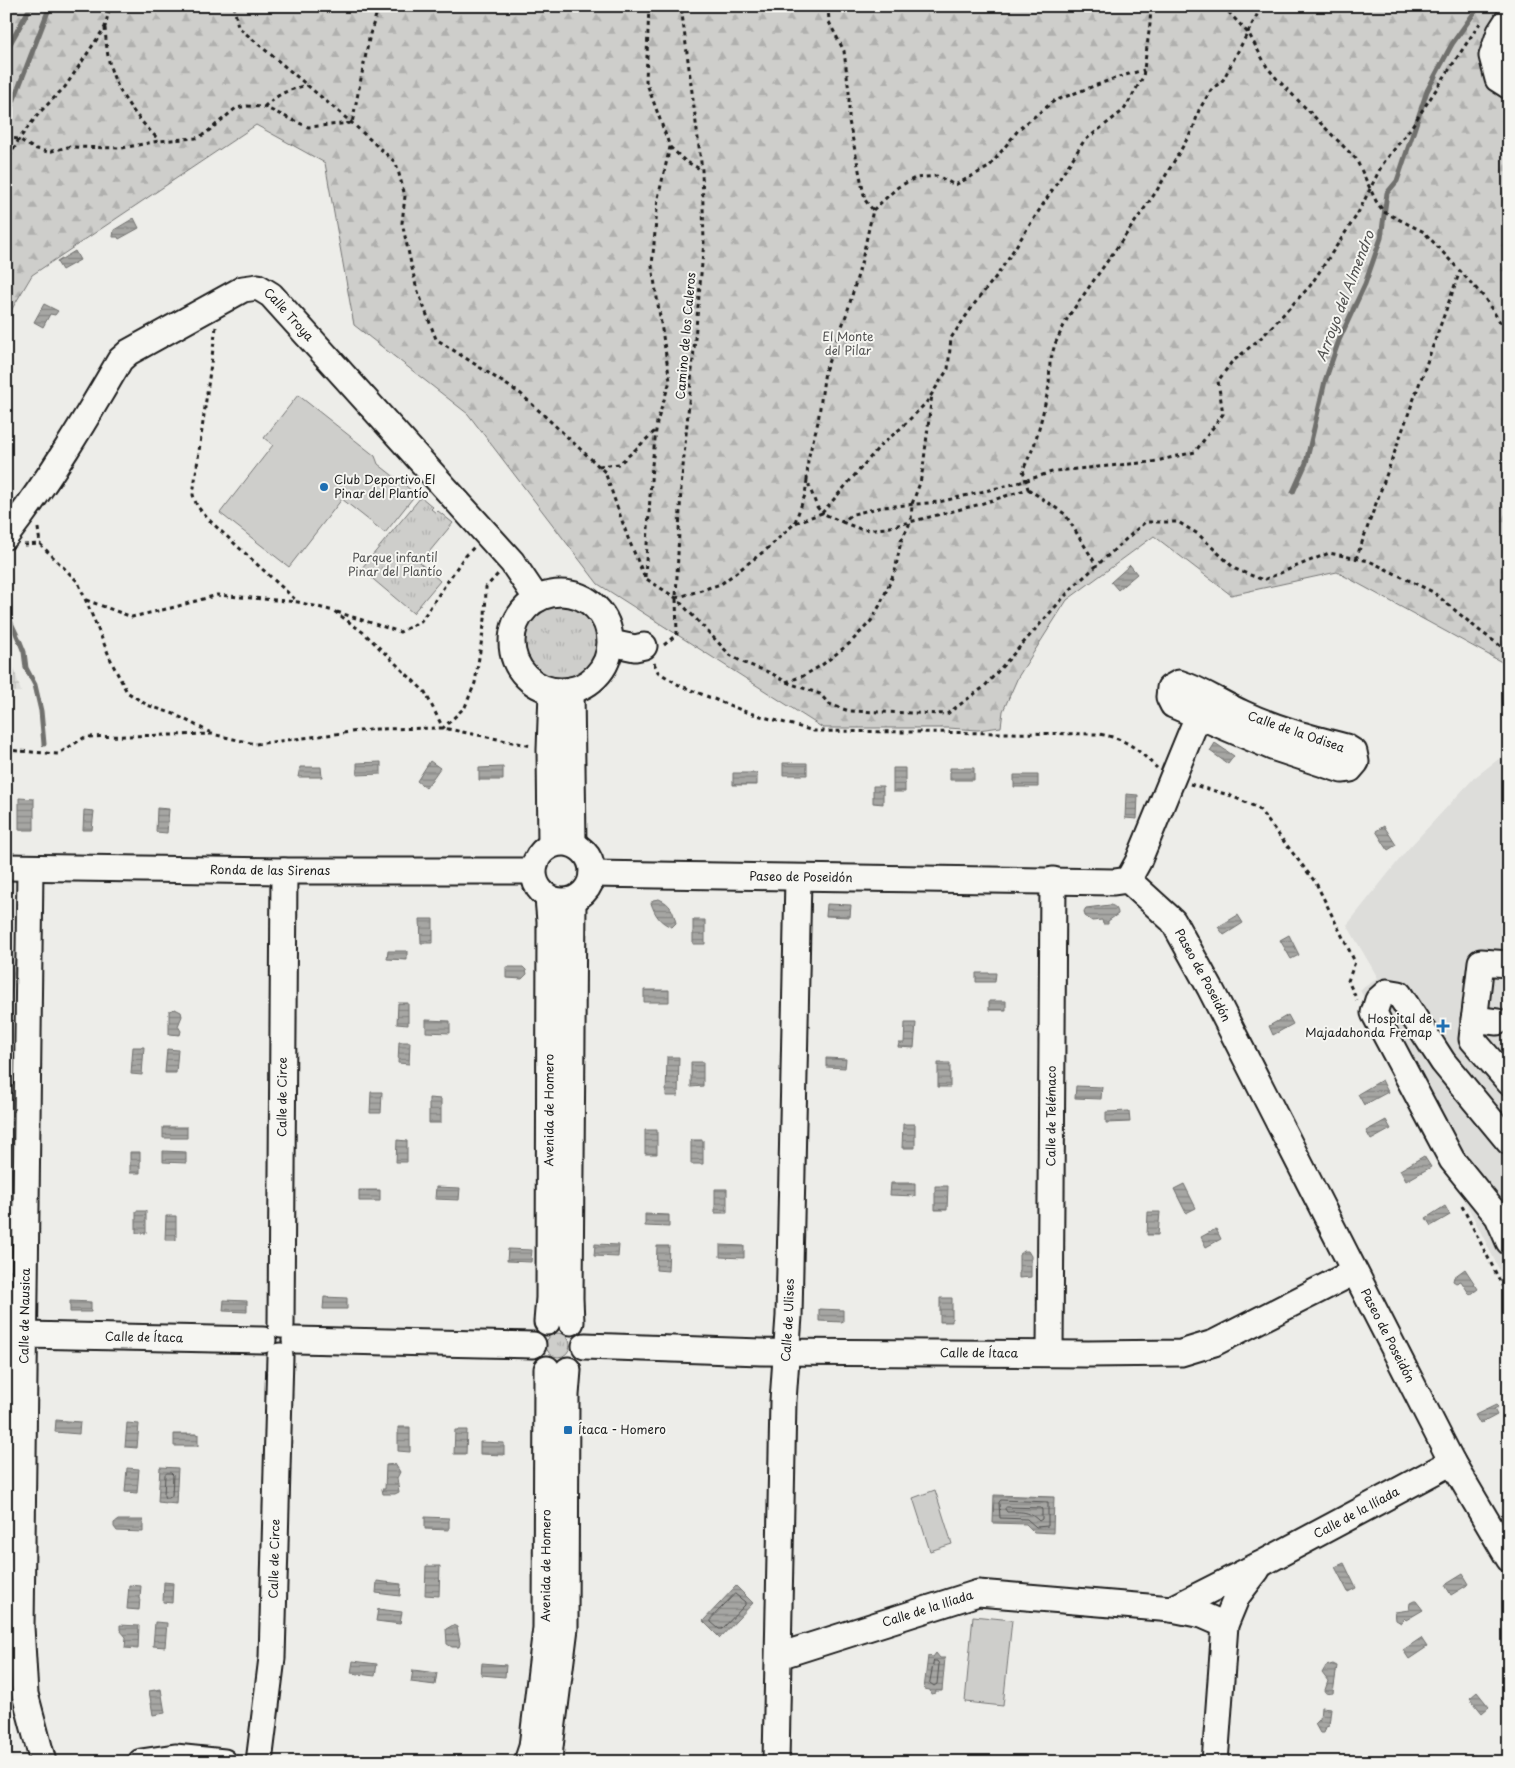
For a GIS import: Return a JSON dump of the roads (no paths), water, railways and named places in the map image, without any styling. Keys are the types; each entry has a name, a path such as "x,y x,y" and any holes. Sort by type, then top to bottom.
{"street":[{"path":"1509,18 1500,32 1492,56 1498,79 1509,86"},
{"name":"Calle Troya","path":"13,541 36,497 68,448 120,360 129,352 243,288 258,287 271,295 512,562 537,599"},
{"path":"565,592 580,596 593,603 603,614 609,628 611,643 607,659 599,674 586,684 562,691 538,686 526,677 517,665 512,650 512,635 516,620 525,608 537,599 550,593 565,592"},
{"path":"611,643 652,650"},
{"name":"Calle de la Odisea","path":"1179,683 1189,686 1242,713 1280,729 1346,748 1354,752 1356,762 1350,770 1342,770 1272,747 1198,716 1173,705 1169,697 1170,688 1179,683"},
{"path":"562,691 550,750 562,844"},
{"path":"1128,880 1138,862 1198,716"},
{"path":"562,844 581,849 588,856 592,874 586,890 573,900 564,902 548,898 537,886 533,871 538,855 562,844"},
{"name":"Ronda de las Sirenas","path":"18,867 284,871 533,871"},
{"name":"Calle de Nausica","path":"18,867 17,1180 25,1334 15,1437 25,1694 43,1762"},
{"name":"Calle de Circe","path":"259,1762 272,1658 280,1340 284,871"},
{"name":"Paseo de Poseidón","path":"592,874 1114,882 1128,880 1173,922 1210,988 1452,1462 1509,1559"},
{"name":"Calle de Ulises","path":"776,1762 783,1410 789,1316 798,878"},
{"name":"Calle de Telémaco","path":"1050,1352 1053,880"},
{"name":"Avenida de Homero","path":"548,898 550,951 549,1298 559,1322"},
{"name":"Avenida de Homero","path":"559,1322 570,1288 573,900"},
{"path":"1509,964 1481,962 1486,1021 1472,1038 1509,1082"},
{"path":"1509,1142 1443,1062 1399,994 1387,992 1378,1000 1374,1013 1452,1160 1498,1217 1509,1242"},
{"name":"Calle de Ítaca","path":"585,1346 786,1352 1181,1353 1214,1344 1354,1272"},
{"path":"559,1322 581,1332 585,1346 584,1354 575,1367 558,1370 536,1359 533,1345 537,1332 559,1322"},
{"name":"Calle de Ítaca","path":"25,1334 533,1345"},
{"name":"Avenida de Homero","path":"527,1762 532,1747 546,1628 558,1370"},
{"name":"Avenida de Homero","path":"550,1762 550,1747 565,1628 566,1395 558,1370"},
{"name":"Calle de la Ilíada","path":"1172,1609 1261,1564 1452,1462"},
{"name":"Calle de la Ilíada","path":"779,1656 978,1593 1172,1609 1202,1615 1225,1625 1237,1596 1261,1564"},
{"path":"1215,1762 1225,1625"},
{"path":"141,1762 175,1757 224,1762"}],"water":[{"path":"134,218 139,228 119,239 118,237 113,237 114,230"},
{"path":"75,251 80,260 62,270 57,262"},
{"path":"44,304 58,311 55,315 50,314 43,327 34,322"},
{"path":"1130,565 1137,574 1118,590 1111,582"},
{"path":"1215,743 1234,756 1228,764 1210,751"},
{"path":"430,761 440,768 426,788 417,781"},
{"path":"381,762 381,774 357,775 357,763"},
{"path":"783,763 807,763 807,775 783,775"},
{"path":"300,767 321,767 322,777 298,777"},
{"path":"503,767 503,780 479,780 479,768"},
{"path":"893,768 905,768 905,792 893,792"},
{"path":"950,768 974,768 974,780 950,780"},
{"path":"733,773 757,773 757,785 733,785"},
{"path":"1014,775 1038,775 1038,787 1014,787"},
{"path":"873,786 883,786 883,804 873,803"},
{"path":"1126,794 1138,795 1137,819 1125,818"},
{"path":"19,798 34,799 34,830 19,830"},
{"path":"157,808 169,809 167,833 156,832"},
{"path":"84,810 94,811 92,830 83,830"},
{"path":"1384,826 1396,845 1388,850 1376,831"},
{"path":"659,899 666,903 672,911 676,923 672,927 661,921 654,911 651,903 653,900"},
{"path":"827,904 851,905 850,917 826,916"},
{"path":"1110,905 1116,908 1118,914 1108,921 1108,924 1103,924 1102,920 1092,921 1085,916 1084,911 1086,908"},
{"path":"1238,915 1243,923 1224,935 1218,927"},
{"path":"420,919 433,919 433,943 421,943"},
{"path":"693,920 705,920 705,944 693,944"},
{"path":"1289,935 1299,955 1291,959 1280,940"},
{"path":"388,951 407,951 407,960 387,959"},
{"path":"506,967 523,967 527,974 522,979 506,978"},
{"path":"976,973 996,973 995,982 976,982"},
{"path":"644,990 669,990 669,1002 644,1002"},
{"path":"989,1001 1006,1001 1006,1010 989,1010"},
{"path":"398,1003 408,1003 408,1025 397,1024"},
{"path":"175,1009 181,1012 182,1016 178,1026 181,1031 180,1035 169,1034 169,1011"},
{"path":"1288,1015 1293,1024 1273,1035 1269,1026"},
{"path":"426,1020 450,1021 450,1033 426,1032"},
{"path":"905,1023 916,1023 914,1048 898,1047 899,1043 904,1043"},
{"path":"399,1042 410,1042 409,1064 398,1063"},
{"path":"133,1047 144,1047 142,1075 131,1074"},
{"path":"167,1049 178,1050 176,1073 165,1073"},
{"path":"667,1057 679,1057 678,1096 666,1096"},
{"path":"826,1058 846,1059 845,1068 826,1067"},
{"path":"691,1062 703,1062 703,1086 691,1087"},
{"path":"938,1063 950,1063 950,1087 938,1087"},
{"path":"1382,1080 1388,1092 1364,1105 1358,1094"},
{"path":"1076,1086 1102,1087 1101,1099 1075,1098"},
{"path":"371,1092 382,1092 381,1113 370,1113"},
{"path":"429,1098 441,1099 441,1123 429,1123"},
{"path":"1129,1111 1130,1122 1106,1123 1106,1112"},
{"path":"1386,1120 1391,1129 1371,1140 1366,1131"},
{"path":"903,1124 915,1124 915,1148 902,1148"},
{"path":"163,1127 187,1127 187,1138 163,1138"},
{"path":"645,1130 657,1130 657,1154 645,1154"},
{"path":"397,1140 407,1141 407,1162 396,1162"},
{"path":"691,1140 703,1140 703,1164 691,1164"},
{"path":"163,1151 186,1152 186,1163 163,1162"},
{"path":"130,1152 140,1152 140,1173 130,1173"},
{"path":"1424,1156 1431,1167 1406,1181 1400,1170"},
{"path":"891,1183 915,1183 915,1196 890,1195"},
{"path":"1184,1184 1196,1208 1186,1213 1174,1189"},
{"path":"935,1186 948,1186 947,1210 935,1210"},
{"path":"436,1187 460,1188 459,1200 435,1199"},
{"path":"715,1189 727,1189 727,1213 715,1213"},
{"path":"359,1190 380,1190 380,1201 359,1201"},
{"path":"1445,1206 1450,1215 1431,1226 1426,1218"},
{"path":"136,1211 146,1211 146,1233 136,1233"},
{"path":"1148,1212 1160,1212 1158,1235 1147,1235"},
{"path":"645,1214 669,1215 669,1227 645,1226"},
{"path":"166,1216 176,1216 176,1240 165,1240"},
{"path":"1216,1229 1221,1239 1206,1247 1201,1237"},
{"path":"595,1244 619,1245 618,1257 594,1256"},
{"path":"720,1245 744,1246 744,1258 720,1257"},
{"path":"657,1246 669,1246 668,1271 656,1270"},
{"path":"508,1249 532,1250 531,1262 507,1261"},
{"path":"1024,1251 1028,1251 1031,1256 1031,1277 1019,1278 1019,1255"},
{"path":"1465,1269 1478,1289 1470,1295 1461,1281 1456,1283 1453,1281 1454,1277"},
{"path":"324,1297 347,1298 347,1309 323,1309"},
{"path":"940,1298 952,1298 952,1322 940,1322"},
{"path":"224,1300 247,1301 247,1312 223,1311"},
{"path":"70,1301 91,1302 91,1312 70,1312"},
{"path":"819,1309 843,1310 843,1322 819,1321"},
{"path":"1496,1405 1498,1407 1494,1409 1497,1415 1480,1424 1475,1415"},
{"path":"56,1420 80,1422 79,1434 55,1432"},
{"path":"127,1423 139,1424 137,1448 125,1447"},
{"path":"398,1427 410,1427 410,1452 398,1451"},
{"path":"455,1430 467,1430 466,1454 454,1454"},
{"path":"174,1434 198,1434 198,1446 174,1446"},
{"path":"480,1442 504,1443 504,1455 480,1454"},
{"path":"395,1464 400,1472 397,1478 399,1492 383,1494 382,1489 385,1489 386,1465"},
{"path":"160,1467 178,1468 176,1504 158,1502"},
{"path":"127,1468 139,1469 137,1493 125,1492"},
{"path":"994,1495 1054,1497 1053,1533 1034,1532 1026,1524 993,1523"},
{"path":"425,1517 449,1518 449,1530 425,1529"},
{"path":"118,1520 143,1520 143,1532 117,1531 114,1523"},
{"path":"1344,1563 1356,1588 1348,1592 1335,1567"},
{"path":"426,1566 440,1566 439,1596 425,1595"},
{"path":"1463,1574 1469,1584 1451,1595 1445,1585"},
{"path":"377,1581 401,1584 400,1596 376,1593"},
{"path":"164,1582 173,1583 172,1603 163,1602"},
{"path":"129,1585 141,1586 139,1610 127,1609"},
{"path":"736,1586 753,1603 720,1638 703,1621"},
{"path":"1414,1601 1423,1610 1406,1620 1404,1618 1401,1623 1396,1620 1395,1612 1409,1610 1410,1603"},
{"path":"378,1609 402,1612 400,1624 376,1621"},
{"path":"155,1622 167,1623 165,1647 153,1646"},
{"path":"120,1625 139,1626 138,1649 125,1648 126,1637 120,1630"},
{"path":"453,1625 457,1627 459,1647 452,1647 447,1644 446,1629"},
{"path":"1421,1638 1427,1647 1409,1659 1403,1650"},
{"path":"936,1653 940,1658 945,1658 942,1691 936,1691 931,1694 930,1690 924,1689 928,1656 933,1657"},
{"path":"353,1661 377,1664 375,1676 351,1673"},
{"path":"482,1663 506,1665 505,1677 481,1675"},
{"path":"1333,1664 1337,1666 1333,1693 1328,1693 1325,1690 1328,1681 1322,1673 1326,1666"},
{"path":"413,1670 437,1673 435,1685 411,1682"},
{"path":"161,1689 165,1713 153,1715 149,1691"},
{"path":"1477,1692 1489,1707 1482,1713 1470,1698"},
{"path":"1321,1707 1331,1708 1329,1726 1326,1727 1324,1733 1320,1733 1315,1724 1320,1719"}],"waterway":[{"path":"6,51 31,6"},
{"path":"6,120 50,6"},
{"name":"Arroyo del Almendro","path":"1293,492 1306,463 1325,381 1339,340 1365,284 1381,238 1387,193 1397,181 1427,91 1452,44 1479,6"},
{"path":"6,612 24,652 26,668 35,685 41,711 44,744"}],"place":[{"name":"Club Deportivo El Pinar del Plantío","path":"324,487"},
{"name":"Hospital de Majadahonda Fremap","path":"1443,1026"},
{"name":"Ítaca - Homero","path":"568,1430"}],"park label":[{"name":"El Monte del Pilar","path":"848,344"},
{"name":"Parque infantil Pinar del Plantío","path":"395,565"}]}
